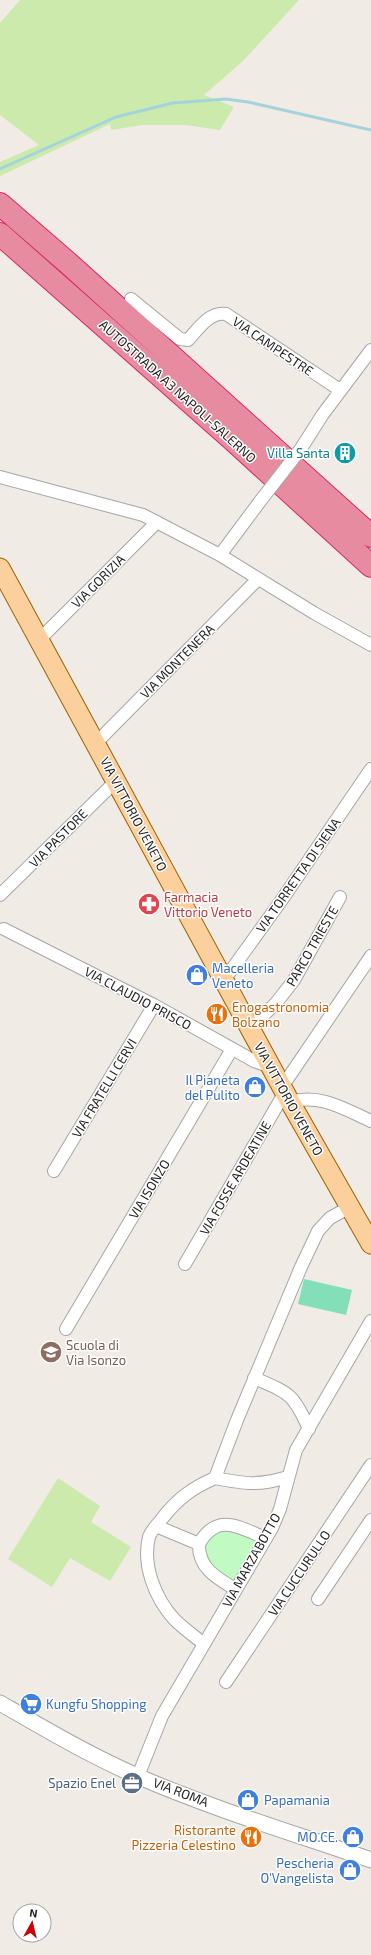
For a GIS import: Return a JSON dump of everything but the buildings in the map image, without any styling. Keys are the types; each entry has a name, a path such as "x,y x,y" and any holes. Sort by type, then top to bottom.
{"highway":[{"name":"AUTOSTRADA A3 NAPOLI-SALERNO","path":"0,204 68,263 371,536"},
{"name":"AUTOSTRADA A3 NAPOLI-SALERNO","path":"0,234 232,439 371,566"}],"main road":[{"name":"VIA VITTORIO VENETO","path":"0,568 271,1067 371,1244"}],"street":[{"name":"VIA CAMPESTRE","path":"131,299 180,339 188,340 212,316 219,313 226,314 340,390"},
{"path":"220,555 300,450 340,390 371,350"},
{"path":"0,477 123,509 157,522 220,555 371,645"},
{"name":"VIA GORIZIA","path":"39,640 157,522"},
{"name":"VIA MONTENERA","path":"96,743 258,579"},
{"name":"VIA TORRETTA DI SIENA","path":"224,980 281,901 371,769"},
{"name":"VIA PASTORE","path":"0,895 116,781"},
{"name":"PARCO TRIESTE","path":"250,1028 276,1003 294,980 340,897"},
{"name":"VIA CLAUDIO PRISCO","path":"4,929 154,1005 254,1061 271,1067"},
{"name":"VIA FOSSE ARDEATINE","path":"186,1264 286,1094 371,956"},
{"name":"VIA FRATELLI CERVI","path":"54,1171 154,1005"},
{"name":"VIA ISONZO","path":"66,1329 232,1049"},
{"path":"286,1094 301,1099 315,1098 337,1105 371,1121"},
{"path":"215,1478 254,1378 301,1267 318,1231 330,1218 350,1207"},
{"name":"VIA MARZABOTTO","path":"138,1776 162,1716 280,1510 296,1450 371,1321"},
{"path":"254,1378 284,1391 294,1400 309,1429"},
{"name":"VIA CUCCURULLO","path":"226,1682 371,1465"},
{"path":"204,1644 174,1619 163,1605 151,1580 147,1557 149,1536 174,1502 197,1486 215,1478 246,1484 266,1484 288,1477"},
{"path":"318,1599 371,1520"},
{"path":"235,1589 205,1568 198,1553 199,1544 204,1535 214,1526 224,1524 236,1526 265,1538"},
{"path":"156,1526 199,1544"},
{"name":"VIA ROMA","path":"0,1703 74,1745 138,1776 240,1815 371,1860"}],"green space":[{"path":"20,0 299,0 243,61 204,95 234,107 220,130 186,125 143,125 111,130 110,124 0,176 0,162 39,145 0,115 0,23"},
{"path":"304,1279 352,1290 346,1315 298,1304"},
{"path":"58,1478 100,1506 91,1522 131,1547 110,1581 70,1558 52,1587 8,1559"},
{"path":"217,1527 263,1538 234,1582 208,1566 201,1543"}],"waterway":[{"path":"0,169 116,117 173,103 226,99 248,102 371,130"}],"place":[{"name":"Villa Santa","path":"345,453"},
{"name":"Farmacia Vittorio Veneto","path":"149,904"},
{"name":"Macelleria Veneto","path":"197,975"},
{"name":"Enogastronomia Bolzano","path":"217,1014"},
{"name":"Il Pianeta del Pulito","path":"255,1087"},
{"name":"Scuola di Via Isonzo","path":"51,1352"},
{"name":"Kungfu Shopping","path":"31,1704"},
{"name":"Spazio Enel","path":"132,1783"},
{"name":"Papamania","path":"248,1800"},
{"name":"Ristorante Pizzeria Celestino","path":"251,1837"},
{"name":"MO.CE.","path":"353,1837"},
{"name":"Pescheria O'Vangelista","path":"350,1870"}]}
